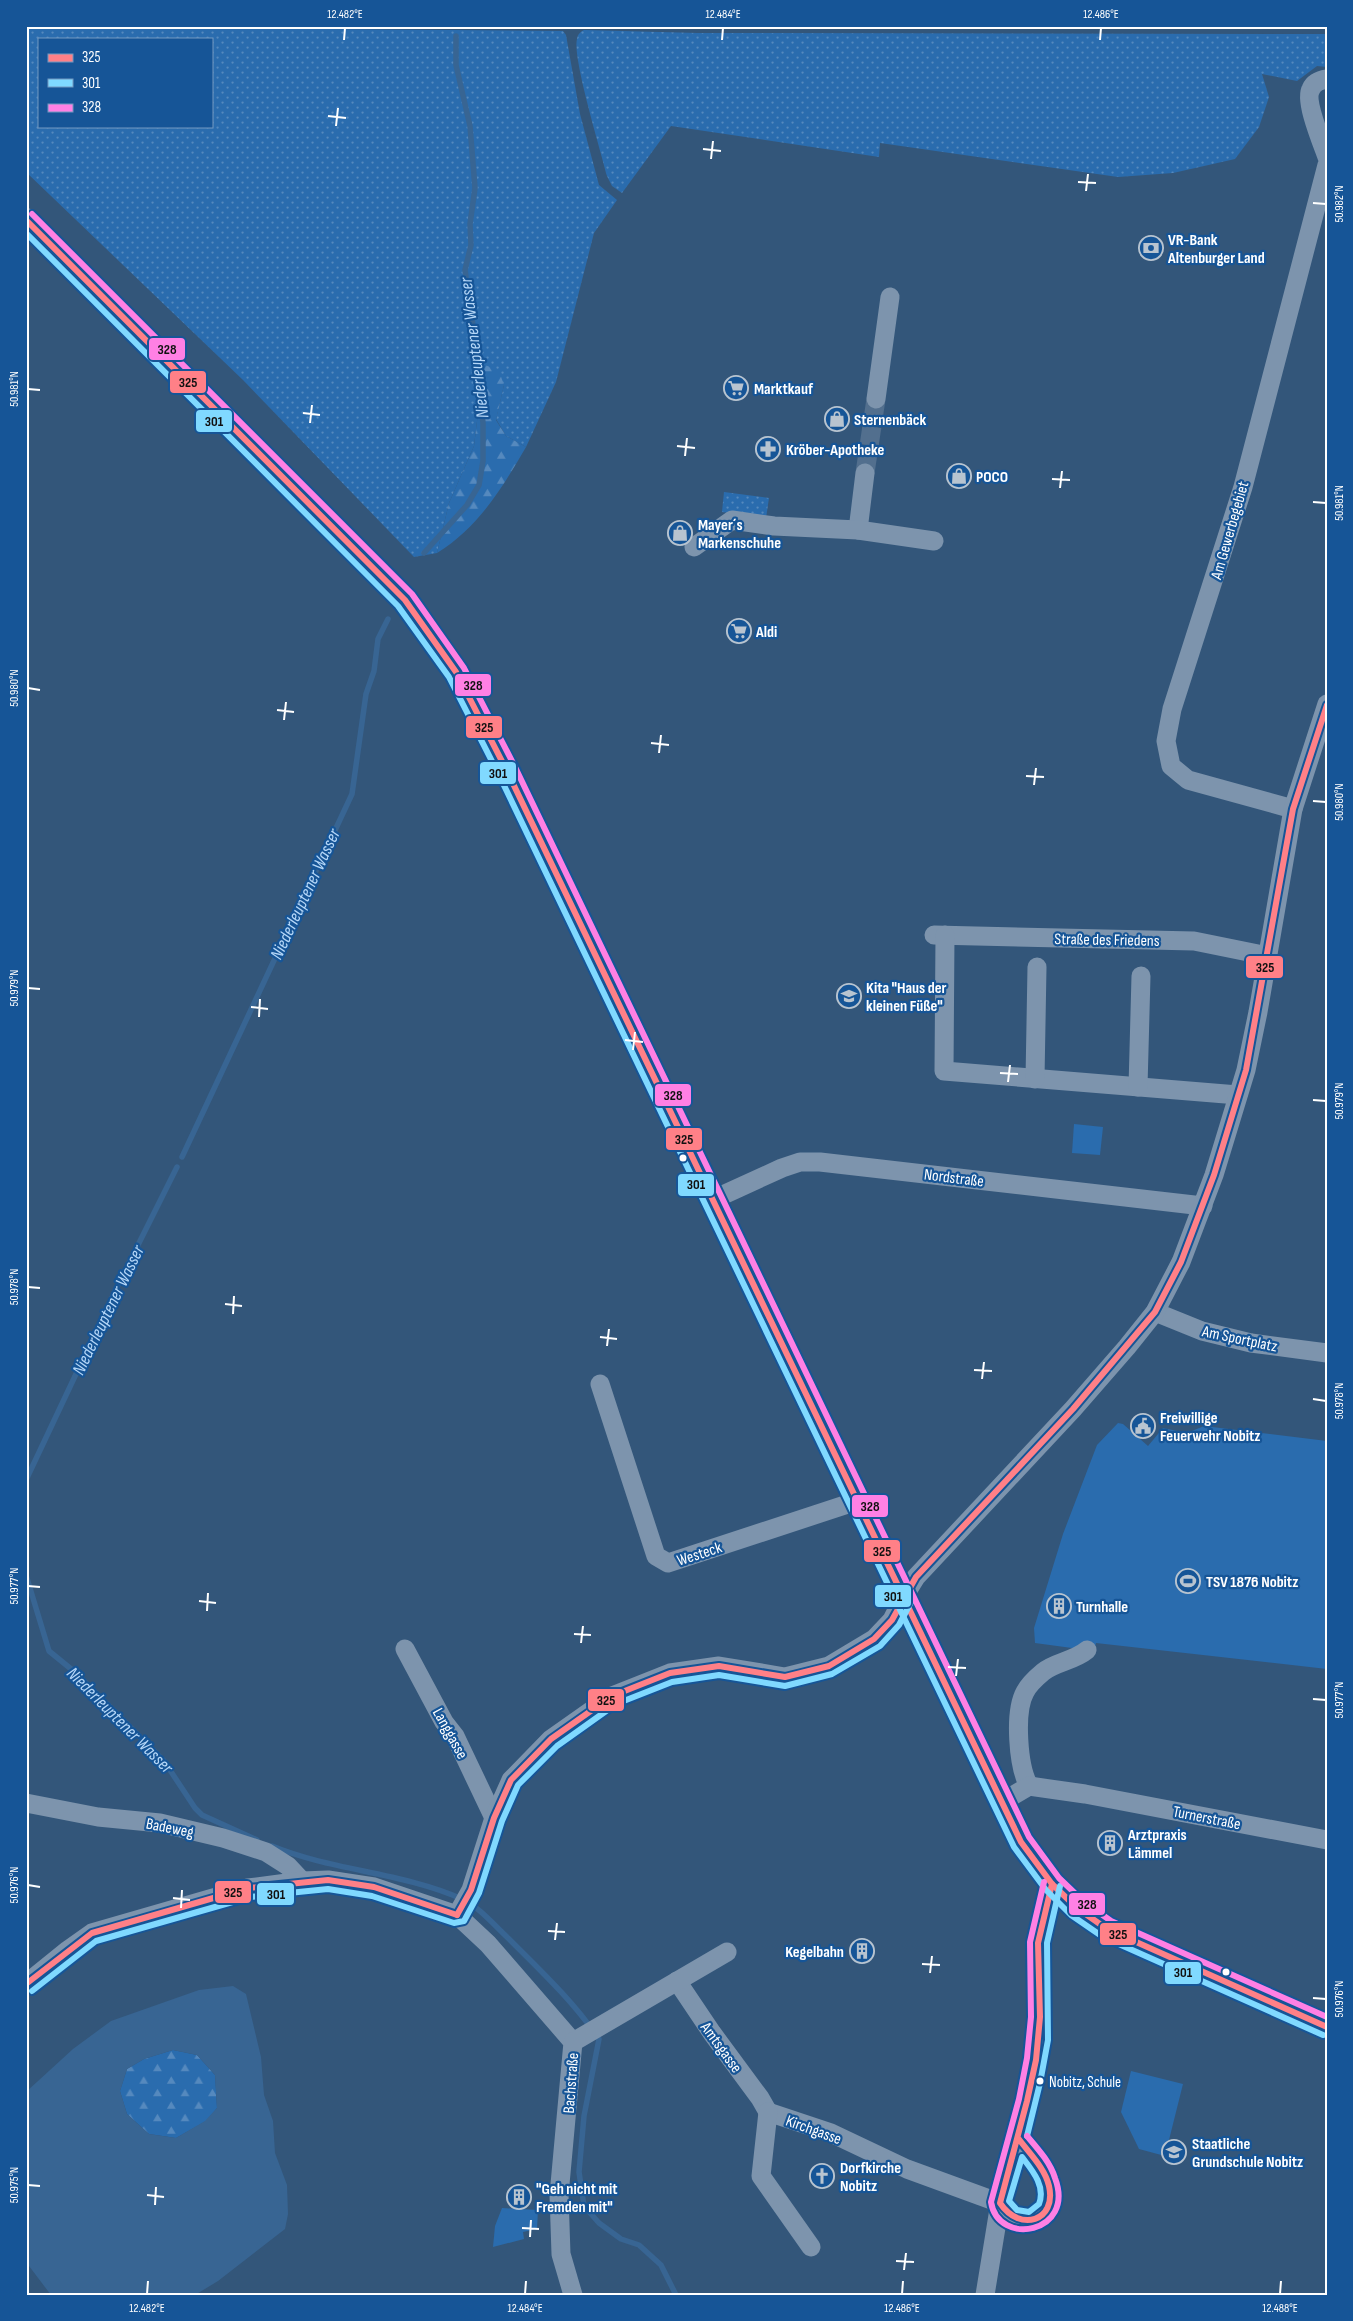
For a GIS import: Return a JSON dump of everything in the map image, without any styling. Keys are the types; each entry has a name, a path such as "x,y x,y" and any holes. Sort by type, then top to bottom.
{"main road":[{"path":"26,220 302,494 414,611 456,672 507,771 1021,1842 1052,1884 1077,1908 1107,1929 1327,2027"}],"street":[{"path":"1327,78 1317,81 1310,89 1309,100 1327,156"},
{"name":"Am Gewerbegebiet","path":"1293,809 1188,780 1172,766 1166,741 1172,709 1243,487 1327,165"},
{"path":"876,399 890,296"},
{"path":"858,530 865,473"},
{"path":"694,547 732,520 774,526 858,530 934,541"},
{"path":"26,1984 92,1933 248,1888 302,1881 328,1880 374,1887 462,1906 494,1818 511,1780 551,1738 612,1696 670,1673 719,1666 785,1677 829,1666 874,1639 892,1620 916,1577 1073,1409 1155,1312 1181,1262 1202,1206 1246,1070 1293,809 1327,704"},
{"name":"Straße des Friedens","path":"1238,1095 944,1071 939,935 1194,941 1268,956"},
{"path":"1035,1079 1037,967"},
{"path":"1138,1087 1141,976"},
{"name":"Nordstraße","path":"712,1200 782,1168 800,1162 820,1162 1202,1206"},
{"name":"Am Sportplatz","path":"1155,1312 1202,1331 1251,1343 1327,1354"},
{"name":"Westeck","path":"600,1384 656,1556 668,1563 858,1500"},
{"name":"Langgasse","path":"404,1649 444,1722 455,1736 494,1818"},
{"path":"1002,1802 1029,1786 1023,1775 1018,1721 1020,1706 1025,1692 1044,1671 1080,1656 1087,1650"},
{"name":"Turnerstraße","path":"1029,1786 1095,1796 1327,1840"},
{"name":"Badeweg","path":"26,1803 98,1817 160,1823 223,1838 266,1852 288,1866 302,1881"},
{"path":"985,2295 1000,2203 1018,2138 1038,2042 1041,2022 1038,1950 1040,1928 1052,1884"},
{"name":"Bachstraße","path":"462,1906 488,1944 586,2034 560,2195 562,2254 573,2295"},
{"path":"586,2034 727,1952"},
{"name":"Amtsgasse","path":"677,1981 768,2112"},
{"name":"Kirchgasse","path":"811,2248 761,2176 768,2112 831,2133 907,2169 1000,2203"},
{"path":"1000,2203 1006,2213 1016,2220 1030,2221 1043,2215 1051,2201 1049,2186 1039,2166 1018,2138"}],"green space":[{"path":"26,26 331,26 331,29 563,31 566,35 580,114 599,185 617,200 594,233 556,382 526,447 506,436 496,419 504,385 473,368 478,413 474,446 449,503 437,553 414,557 243,380 26,172"},
{"path":"584,30 697,33 1327,34 1327,67 1317,66 1297,81 1262,74 1269,97 1259,127 1235,159 1173,173 1118,177 880,143 879,157 671,126 622,193 612,186 607,176 583,84 577,39 580,32"},
{"path":"485,365 499,371 504,385 496,420 506,436 526,447 488,506 452,543 437,553 449,503 474,446 478,413 473,368"},
{"path":"724,492 769,498 766,518 722,512"},
{"path":"1074,1124 1103,1127 1100,1155 1072,1153"},
{"name":"TSV 1876 Nobitz","path":"1118,1423 1123,1424 1148,1446 1163,1428 1187,1433 1204,1426 1327,1441 1327,1669 1096,1643 1094,1651 1035,1643 1034,1628 1063,1534 1097,1445"},
{"path":"173,2050 197,2055 215,2075 217,2108 206,2121 176,2138 149,2134 127,2114 120,2091 127,2069 144,2059"},
{"path":"1131,2071 1183,2084 1165,2156 1139,2149 1121,2112"},
{"path":"502,2208 538,2210 537,2229 523,2232 524,2239 493,2247 495,2226"}],"shaded area":[{"path":"233,1986 246,1994 261,2057 264,2095 273,2121 275,2153 287,2185 288,2214 285,2229 218,2281 195,2295 51,2295 26,2262 26,2092 73,2049 111,2021 199,1990","holes":["173,2050 197,2055 215,2075 217,2108 205,2121 176,2138 149,2134 127,2114 120,2091 127,2069 144,2059"]}],"waterway":[{"name":"Niederleuptener Wasser","path":"424,553 467,505 479,485 483,461 483,423 474,333 465,270 471,245 470,224 475,188 470,126 456,65 456,36"},
{"name":"Niederleuptener Wasser","path":"182,1157 352,794 366,694 374,671 378,639 388,619"},
{"name":"Niederleuptener Wasser","path":"26,1480 118,1285 177,1167"},
{"name":"Niederleuptener Wasser","path":"26,1575 49,1651 76,1673 164,1761 195,1808 202,1815 257,1840"},
{"name":"Niederleuptener Wasser","path":"272,1846 319,1861 415,1883 462,1899 486,1917 567,1999 599,2039 584,2116 579,2172 584,2206 599,2223 621,2239 639,2245 661,2265 676,2295"}],"tunnel":[{"path":"865,473 876,399"}],"transit line":[{"name":"328","path":"32,214 412,594 464,668 515,767 1029,1837 1059,1878 1083,1901 1111,1921 1327,2017"},
{"name":"325","path":"26,220 405,600 456,672 507,771 1021,1842 1052,1884 1077,1908 1107,1929 1327,2027"},
{"name":"301","path":"26,233 398,606 449,677 499,775 1014,1847 1046,1890 1071,1915 1103,1937 1323,2035"},
{"name":"325","path":"457,1915 471,1890 494,1818 511,1780 551,1739 612,1696 670,1673 719,1666 785,1677 829,1666 874,1639 892,1620 916,1577 1073,1409 1155,1312 1181,1262 1214,1175 1246,1070 1293,809 1327,705"},
{"name":"301","path":"32,1991 96,1941 250,1897 328,1889 372,1896 454,1923 464,1921 479,1893 502,1821 518,1785 557,1746 616,1704 672,1682 719,1675 785,1686 832,1674 880,1646 899,1625 911,1602"},
{"name":"325","path":"26,1984 92,1933 248,1888 328,1880 374,1887 457,1915"},
{"name":"328","path":"1027,2136 1050,2167 1055,2178 1059,2197 1055,2212 1046,2222 1034,2228 1020,2229 1007,2225 997,2216 991,2202 1019,2099 1027,2058 1031,2017 1030,1942 1044,1882"},
{"name":"325","path":"1018,2138 1040,2167 1049,2186 1050,2198 1048,2208 1035,2219 1017,2218 1000,2203 1036,2060 1040,2017 1038,1943 1052,1884"},
{"name":"301","path":"1027,2136 1048,2040 1047,1943 1060,1886"},
{"name":"301","path":"1022,2157 1037,2179 1041,2191 1039,2204 1029,2212 1017,2210 1009,2201 1022,2157"}],"place":[{"name":"VR-Bank Altenburger Land","path":"1151,248"},
{"name":"Marktkauf","path":"736,388"},
{"name":"Sternenbäck","path":"837,419"},
{"name":"Kröber-Apotheke","path":"768,449"},
{"name":"POCO","path":"959,476"},
{"name":"Mayer´s Markenschuhe","path":"680,533"},
{"name":"Aldi","path":"739,631"},
{"name":"Kita \"Haus der kleinen Füße\"","path":"849,996"},
{"name":"Freiwillige Feuerwehr Nobitz","path":"1143,1426"},
{"name":"TSV 1876 Nobitz","path":"1188,1581"},
{"name":"Turnhalle","path":"1059,1606"},
{"name":"Arztpraxis Lämmel","path":"1110,1843"},
{"name":"Kegelbahn","path":"862,1951"},
{"name":"Nobitz, Schule","path":"1040,2081"},
{"name":"Staatliche Grundschule Nobitz","path":"1174,2152"},
{"name":"Dorfkirche Nobitz","path":"822,2176"},
{"name":"\"Geh nicht mit Fremden mit\"","path":"519,2197"}]}
